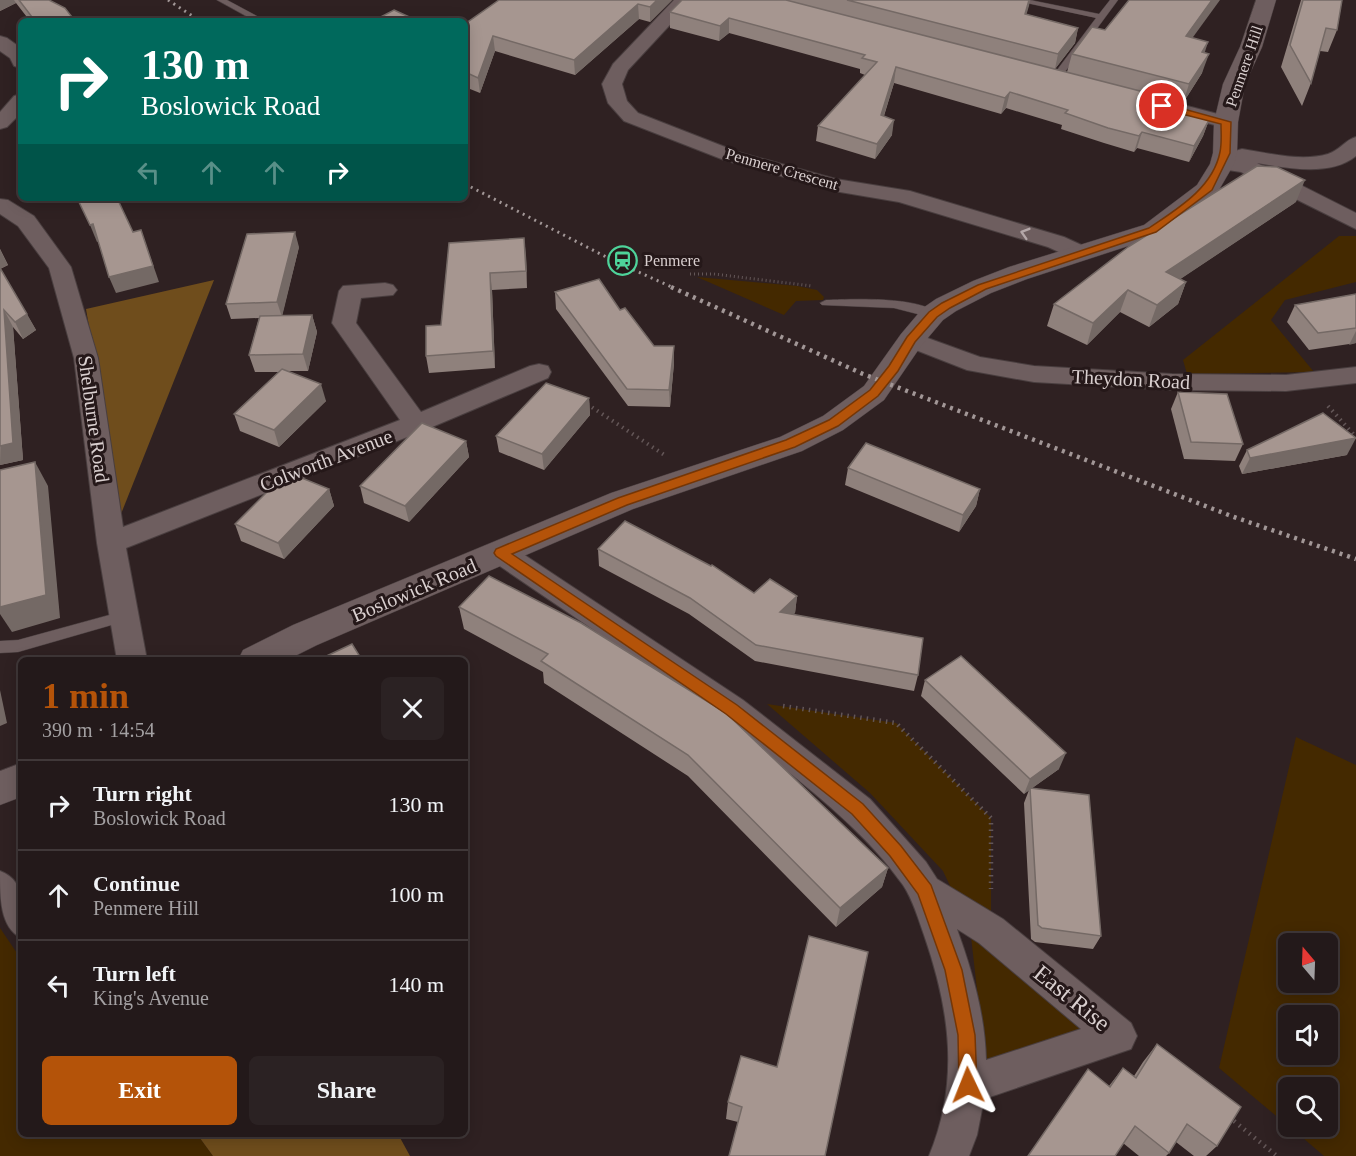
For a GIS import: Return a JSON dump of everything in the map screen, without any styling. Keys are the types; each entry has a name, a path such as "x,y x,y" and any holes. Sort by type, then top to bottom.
{"street":[{"name":"Penmere Crescent","path":"684,0 620,68 612,84 618,103 631,117 731,156 834,184 902,196 1056,243 1080,253"},
{"name":"Penmere Hill","path":"893,368 911,339 933,314 982,287 1153,230 1207,190 1223,158 1226,122 1234,84 1251,47 1266,0"},
{"path":"0,42 18,55"},
{"path":"1033,72 1078,84"},
{"path":"1124,96 1226,122"},
{"path":"0,123 18,105"},
{"path":"1324,162 1345,155 1356,143"},
{"path":"1223,158 1356,163"},
{"path":"1223,158 1246,166 1356,222"},
{"name":"Shelburne Road","path":"0,205 26,221 60,267 86,358 111,543 131,657"},
{"path":"385,290 351,291 345,323 416,424"},
{"name":"Theydon Road","path":"911,339 976,364 1034,374 1172,382 1286,383 1356,375"},
{"name":"Boslowick Road","path":"261,657 305,635 622,501 791,444 852,411 874,393 893,368"},
{"name":"Colworth Avenue","path":"111,543 416,424 539,372"},
{"name":"East Rise","path":"501,553 732,709 858,809 908,865 925,890 954,970 967,1035 968,1085 958,1135 949,1156"},
{"path":"0,789 18,780"},
{"path":"0,887 18,917"},
{"name":"East Rise","path":"925,890 991,931 1118,1036 968,1085"}],"lane":[{"path":"221,0 256,18"},
{"path":"1017,0 1102,17"},
{"path":"1056,78 1114,0"},
{"path":"826,303 889,303 919,308 933,314"},
{"path":"0,647 18,646 124,616"}],"path":[{"path":"539,372 673,460"},
{"path":"1306,381 1356,437"},
{"path":"732,709 767,704 896,723 991,818 991,931"},
{"path":"1227,1115 1277,1156"}],"shaded area":[{"path":"1339,236 1356,236 1356,282 1285,300 1271,320 1314,372 1187,374 1183,360"},
{"path":"697,277 797,286 817,290 824,297 823,300 796,301 784,315"},
{"path":"214,280 121,514 86,309"},
{"path":"767,704 896,723 991,818 991,926 1097,1033 986,1068 970,928 943,871 870,793"},
{"path":"1296,737 1356,765 1356,1156 1324,1156 1302,1137 1338,1137 1338,1077 1278,1077 1278,1118 1219,1068"},
{"path":"0,928 18,955 18,1137 199,1137 213,1156 0,1156"},
{"path":"199,1137 400,1137 410,1156 213,1156"}],"building":[{"path":"19,0 49,0 65,8 73,18 33,18"},
{"path":"499,0 657,0 650,7 638,4 574,60 493,36 478,78 468,73 468,22"},
{"path":"682,0 786,0 1179,101 1173,111 1209,120 1194,146 1142,132 1139,136 1108,128 1065,113 1068,110 1010,92 1005,98 896,67 881,115 894,120 877,144 818,126 877,62 862,58 865,55 729,18 720,26 670,12"},
{"path":"847,0 1029,0 1025,14 1078,28 1058,54"},
{"path":"1129,0 1212,0 1186,36 1208,42 1202,52 1209,54 1189,84 1072,54 1092,27 1105,30"},
{"path":"1303,0 1342,0 1337,30 1326,28 1311,83 1290,45"},
{"path":"394,10 411,18 379,18"},
{"path":"1257,166 1277,167 1305,180 1166,272 1186,282 1157,305 1128,290 1093,323 1054,304 1128,247"},
{"path":"78,201 118,201 133,232 141,230 153,266 109,277 93,224 90,225"},
{"path":"295,232 277,302 226,304 247,234"},
{"path":"524,238 526,271 490,273 493,351 426,356 426,326 441,325 449,243"},
{"path":"0,268 27,314 15,322 4,310 13,443 0,446"},
{"path":"599,279 620,310 625,308 654,346 674,346 669,390 627,389 555,292"},
{"path":"1356,294 1356,328 1318,333 1295,305"},
{"path":"312,315 303,354 249,355 260,316"},
{"path":"282,369 321,384 274,430 234,414"},
{"path":"546,383 589,398 542,454 496,436"},
{"path":"1178,392 1227,394 1243,444 1191,442"},
{"path":"1323,413 1356,438 1250,458 1247,450"},
{"path":"422,423 466,441 405,506 360,486"},
{"path":"866,443 980,489 963,515 848,468"},
{"path":"35,462 46,595 0,607 0,470"},
{"path":"287,472 329,489 278,543 235,524"},
{"path":"625,521 712,565 754,593 770,579 797,596 780,612 923,638 918,675 756,645 690,598 598,549"},
{"path":"489,576 581,623 726,713 888,868 840,908 688,755 541,661 548,654 459,607"},
{"path":"352,644 360,657 324,657"},
{"path":"961,656 1066,753 1030,779 925,680"},
{"path":"1030,788 1089,795 1101,936 1042,928 1038,925"},
{"path":"809,936 868,952 825,1156 729,1156 742,1107 728,1102 741,1056 777,1067"},
{"path":"1157,1044 1241,1107 1217,1146 1187,1124 1169,1153 1135,1126 1115,1156 1028,1156 1088,1069 1110,1087 1123,1068 1136,1078"}],"railway":[{"path":"168,0 195,18"},
{"path":"468,186 614,261 674,288"},
{"path":"671,287 863,374 1234,517 1356,559"}],"place":[{"name":"Penmere","path":"623,260"}],"route":[{"path":"968,1085 967,1035 954,970 925,890 896,851 858,809 732,709 666,667 501,553 622,501 791,444 833,423 874,393 911,339 933,314 946,305 982,287 1018,273 1153,230 1168,220 1207,190 1222,164 1225,153 1226,122 1162,106"}]}
